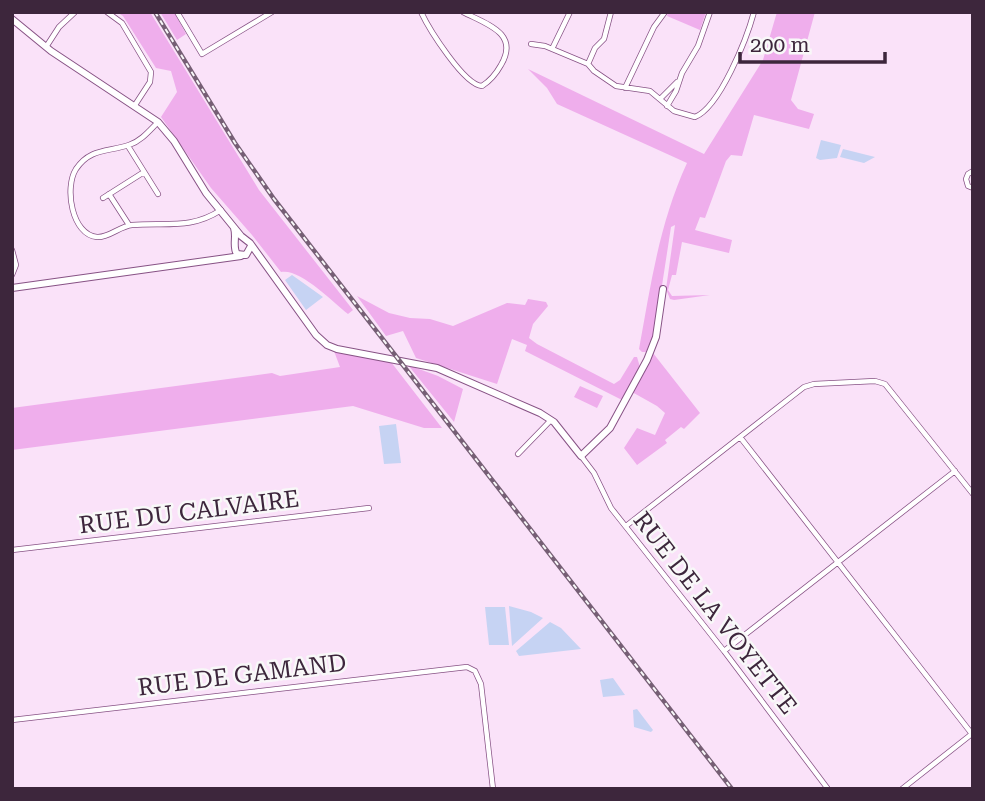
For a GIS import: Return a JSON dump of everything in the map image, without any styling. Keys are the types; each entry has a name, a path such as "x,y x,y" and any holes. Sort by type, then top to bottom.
{"street":[{"path":"46,47 59,27 75,12"},
{"path":"107,12 122,23 151,72 150,82 135,105"},
{"path":"177,12 202,54 272,12"},
{"path":"421,12 431,32 468,79 475,85 482,86 496,73 507,52 503,36 463,12"},
{"path":"552,48 570,12"},
{"path":"588,64 595,48 604,39 611,12"},
{"path":"625,88 654,27 665,12"},
{"path":"660,99 677,81 698,46 710,12"},
{"path":"531,44 552,48 588,64 609,82 625,88 650,91 677,113 692,117 701,114 708,107 734,64 748,34 754,12"},
{"path":"12,19 46,47 158,122 176,144 204,190 249,243 316,335 327,345 345,351 438,368 551,420 581,456 610,428 647,360 656,337 663,289"},
{"path":"667,106 676,91 677,81"},
{"path":"158,122 128,146 98,151 85,159 73,174 69,195 72,211 84,230 90,236 101,237 129,225 168,226 207,218 221,210"},
{"path":"128,146 158,194"},
{"path":"973,171 966,179 968,186 973,188"},
{"path":"103,198 144,172"},
{"path":"109,194 129,225"},
{"path":"232,223 236,235 236,252 243,256"},
{"path":"214,259 229,254 240,240 249,243"},
{"path":"243,256 250,253 249,243"},
{"path":"12,250 16,265 12,275"},
{"path":"12,288 214,259 253,256 263,262"},
{"path":"626,526 810,385 880,381 888,387 973,494"},
{"path":"518,454 551,420"},
{"path":"740,437 972,733 902,789"},
{"name":"RUE DE LA VOYETTE","path":"581,456 594,473 609,504 828,789"},
{"path":"724,651 955,471"},
{"name":"RUE DU CALVAIRE","path":"12,550 369,508"},
{"name":"RUE DE GAMAND","path":"12,720 467,667 475,671 481,684 493,789"}],"shaded area":[{"path":"117,12 150,12 259,190 353,310 348,314 307,280 289,272 281,272 211,188 161,117 177,92 171,71 156,68 123,16"},
{"path":"160,12 174,12 186,34 177,40"},
{"path":"668,12 706,12 700,30 667,16"},
{"path":"777,12 815,12 791,100 798,109 814,114 809,129 754,115 742,156 731,155 726,161 705,218 700,217 695,230 732,240 729,253 682,242 676,275 672,275 668,290 672,296 710,295 670,299 666,289 675,225 671,227 655,331 646,352 642,352 639,349 657,254 669,209 687,163 557,104 547,88 528,69 704,154 763,60"},
{"path":"357,296 389,313 430,319 453,326 507,303 525,305 528,299 546,302 548,306 533,324 529,338 537,344 614,384 620,380 634,357 637,357 640,367 622,400 525,351 527,345 512,339 497,384 416,358 403,331 386,336"},
{"path":"334,351 391,362 442,428 424,428 353,406 12,450 12,408 272,373 280,376 340,367"},
{"path":"653,353 700,413 684,429 681,427 665,440 667,443 637,465 624,448 637,428 655,435 665,413 632,392"},
{"path":"408,365 463,389 454,422"},
{"path":"580,386 603,396 597,408 574,397"}],"water":[{"path":"821,140 841,145 837,158 816,158"},
{"path":"843,149 875,157 864,163 840,157"},
{"path":"292,275 323,297 306,310 285,280"},
{"path":"396,424 401,463 384,464 379,426"},
{"path":"509,606 543,618 512,646"},
{"path":"485,607 505,607 509,645 489,645"},
{"path":"550,622 561,628 581,649 519,656 516,651"},
{"path":"613,678 625,695 603,697 600,680"},
{"path":"637,709 653,730 651,732 634,727 633,710"}],"railway":[{"path":"155,12 235,143 274,199 732,789"}]}
